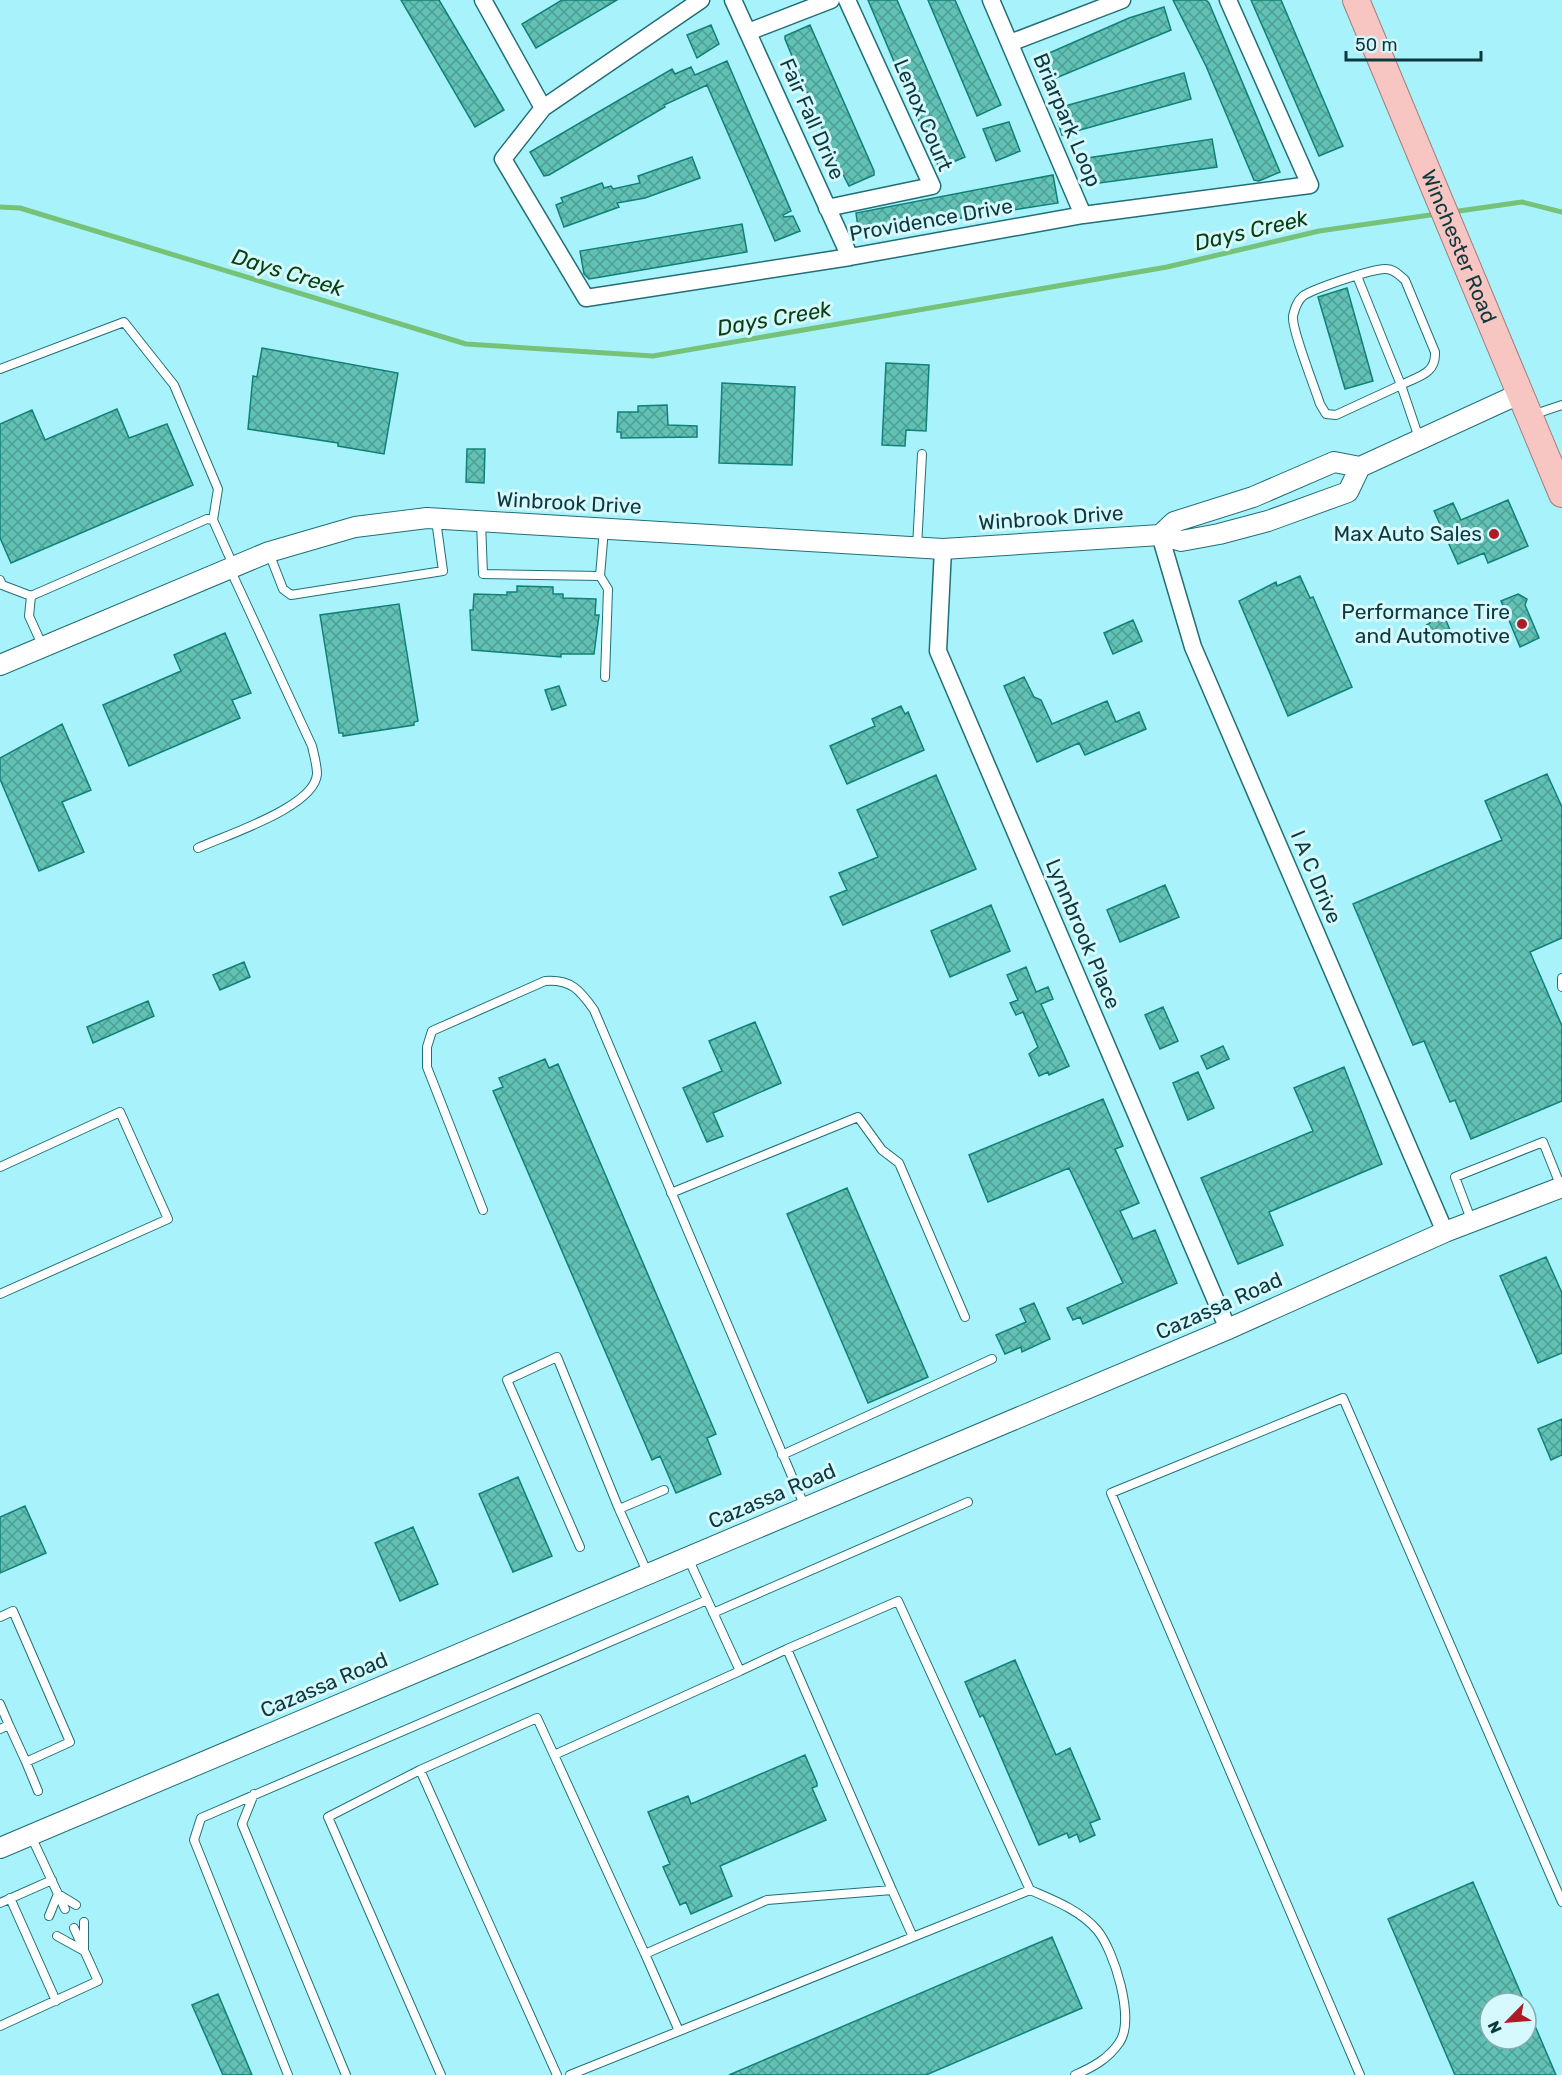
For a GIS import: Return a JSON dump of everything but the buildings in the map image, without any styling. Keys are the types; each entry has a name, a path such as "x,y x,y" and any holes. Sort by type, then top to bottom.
{"main road":[{"name":"Winchester Road","path":"1356,0 1562,494"}],"street":[{"path":"483,0 543,108 701,0"},
{"name":"Fair Fall Drive","path":"733,0 850,258"},
{"path":"748,32 831,0"},
{"name":"Lenox Court","path":"827,208 932,186 847,0"},
{"name":"Briarpark Loop","path":"991,0 1083,215"},
{"name":"Briarpark Loop","path":"1010,43 1122,0"},
{"name":"Providence Drive","path":"543,108 503,159 586,298 850,258 1083,215 1310,185 1228,0"},
{"path":"1160,535 1174,522 1253,497 1334,462 1360,467 1419,438 1524,405"},
{"name":"Winbrook Drive","path":"0,665 269,552 355,527 436,519 943,549 1160,535 1181,541 1219,534 1320,504 1348,492 1360,467"},
{"name":"I A C Drive","path":"1160,535 1193,647 1444,1232"},
{"name":"Lynnbrook Place","path":"943,549 938,651 1228,1329"},
{"name":"Cazassa Road","path":"0,1848 1228,1329 1444,1232 1562,1187"}],"lane":[{"path":"1387,269 1396,272 1405,280 1435,352 1436,364 1430,371 1401,385 1336,415 1326,414 1320,404 1292,319 1297,302 1305,294 1357,276 1387,269"},
{"path":"1357,276 1401,385 1419,438"},
{"path":"0,369 124,322 174,385 218,489 213,520 232,568 312,746 317,775 310,793 293,806 198,848"},
{"path":"1524,405 1562,405"},
{"path":"917,547 922,454"},
{"path":"0,580 2,585 31,596 207,519 213,520"},
{"path":"269,552 283,589 291,596 443,571 436,519"},
{"path":"481,521 483,574 600,576"},
{"path":"604,529 600,576 608,589 604,677"},
{"path":"31,596 29,616 43,647"},
{"path":"1562,978 1562,987"},
{"path":"483,1210 427,1067 427,1047 432,1031 545,981 560,980 578,987 594,1010 805,1508"},
{"path":"0,1167 120,1112 168,1219 0,1293"},
{"path":"671,1193 858,1117 882,1150 899,1163 965,1317"},
{"path":"1472,1222 1455,1177 1542,1142 1562,1187"},
{"path":"580,1547 507,1380 557,1357 648,1574"},
{"path":"782,1455 992,1359"},
{"path":"1360,2075 1111,1493 1343,1398 1562,1902"},
{"path":"620,1509 664,1490"},
{"path":"713,1613 968,1502"},
{"path":"687,1558 740,1671"},
{"path":"288,2075 194,1840 201,1818 707,1600"},
{"path":"554,1755 898,1601 1030,1890 1068,1906 1097,1930 1115,1969 1126,2008 1121,2042 1098,2065 1075,2075"},
{"path":"0,1617 13,1611 70,1742 26,1762"},
{"path":"787,1649 913,1938"},
{"path":"0,1704 38,1791"},
{"path":"441,2075 328,1817 420,1770 537,1718 679,2031"},
{"path":"0,1730 9,1725"},
{"path":"420,1770 557,2075"},
{"path":"254,1794 242,1824 346,2075"},
{"path":"31,1835 65,1909"},
{"path":"0,1903 52,1880"},
{"path":"645,1954 767,1900 892,1890"},
{"path":"570,2075 1030,1890"},
{"path":"58,1894 76,1905"},
{"path":"49,1916 58,1894"},
{"path":"10,1898 56,2001"},
{"path":"84,1922 84,1951"},
{"path":"0,2026 98,1981 74,1928"},
{"path":"57,1936 84,1951"}],"waterway":[{"name":"Days Creek","path":"1452,212 1522,202 1562,212"},
{"name":"Days Creek","path":"0,207 20,208 466,344 653,356 1167,267 1319,231 1437,214"}],"place":[{"name":"Max Auto Sales","path":"1494,534"},
{"name":"Performance Tire and Automotive","path":"1522,624"}]}
